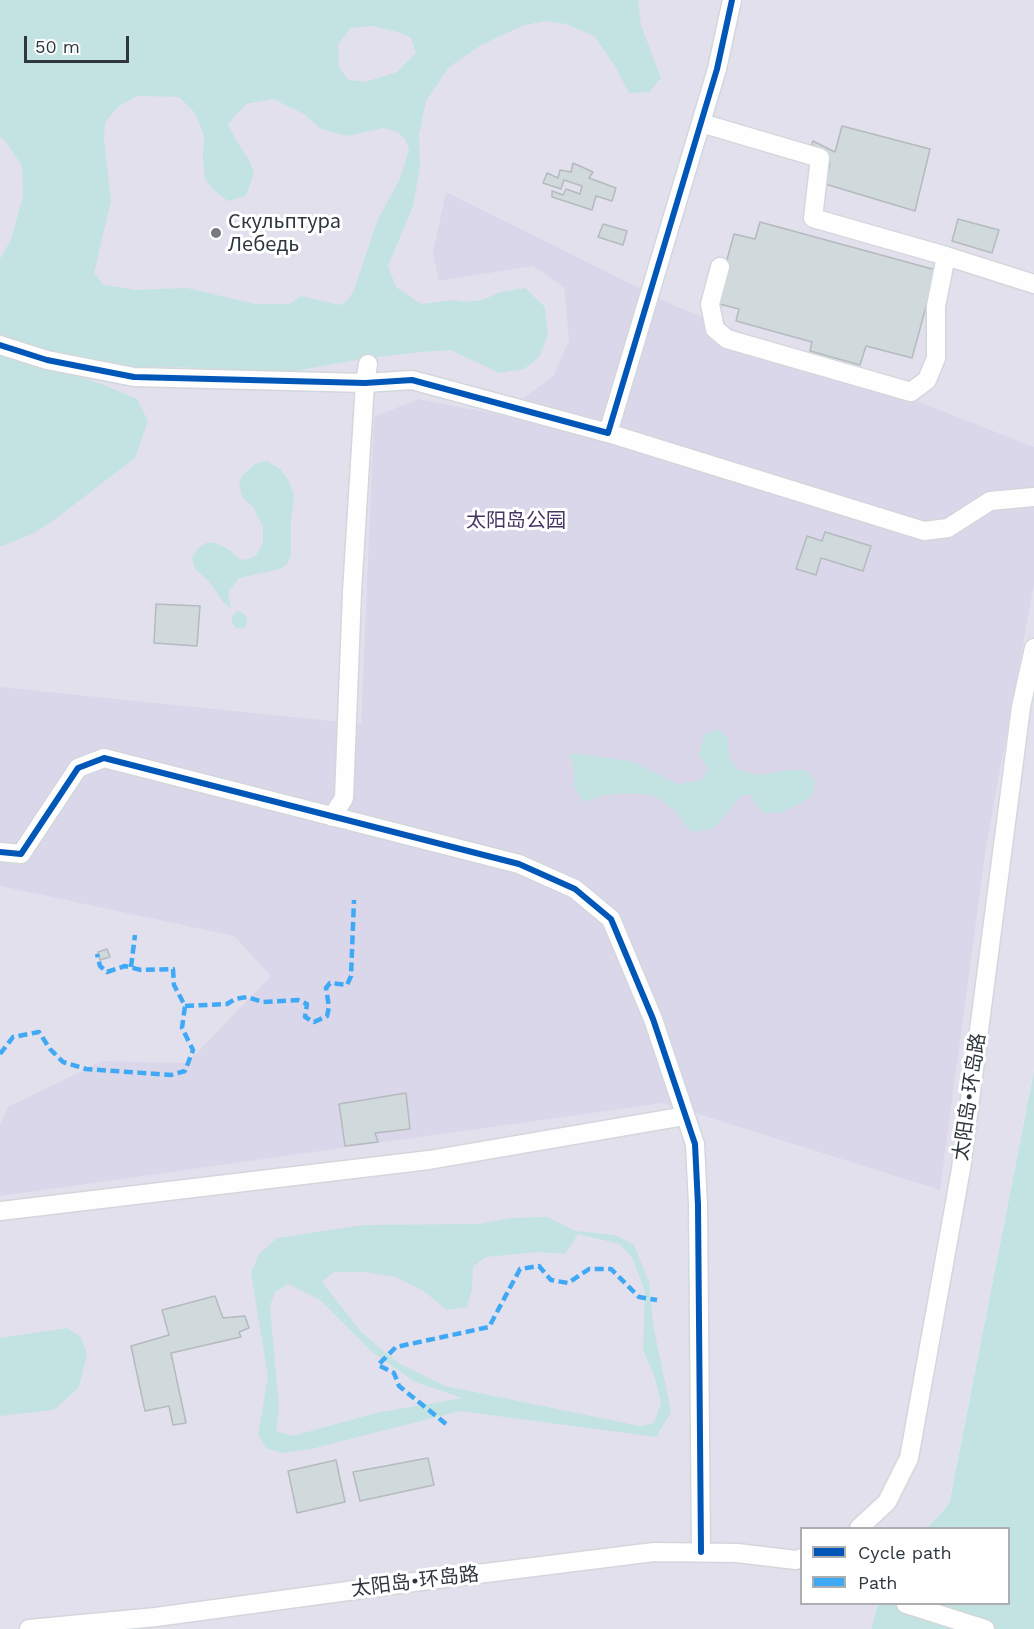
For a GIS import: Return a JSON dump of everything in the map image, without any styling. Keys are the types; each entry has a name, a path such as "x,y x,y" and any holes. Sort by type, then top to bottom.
{"street":[{"path":"608,433 717,69 732,0"},
{"path":"701,123 820,158 813,219 946,256 1034,284"},
{"path":"720,267 710,304 715,328 727,339 911,392 927,380 936,358 936,306 946,256"},
{"path":"5,347 47,360 134,377 365,383 412,380 608,433 924,531 948,528 990,501 1034,497"},
{"path":"332,817 344,798 352,601 368,364"},
{"name":"太阳岛•环岛路","path":"860,1527 886,1502 909,1458 961,1169 1021,707 1034,648"},
{"path":"0,852 21,854 78,768 104,758 519,864 575,889 611,919 647,1004 695,1144 698,1205 701,1552"},
{"path":"0,1211 429,1160 686,1116"},
{"name":"太阳岛•环岛路","path":"29,1629 156,1617 654,1552 737,1553 800,1561"},
{"path":"909,1605 985,1629"}],"green space":[{"name":"太阳岛公园","path":"0,0 1034,0 1034,1070 949,1504 928,1527 800,1527 800,1605 878,1605 871,1629 0,1629"},
{"path":"446,192 675,306 1034,447 1034,584 986,847 940,1190 663,1103 0,1196 0,1125 8,1107 102,1061 187,1063 271,976 234,936 0,886 0,687 361,724 374,417 418,399 502,415 554,375 569,340 564,287 533,266 439,281 433,252"}],"water":[{"path":"0,0 638,0 641,25 661,78 649,92 629,93 616,68 595,37 567,24 544,21 522,26 481,45 449,67 426,101 419,135 420,167 413,206 388,266 396,287 421,304 482,300 501,292 525,288 545,307 548,335 539,357 524,369 499,373 451,350 368,358 289,372 115,367 56,351 47,360 55,369 104,385 137,399 148,421 135,458 54,520 32,534 0,547 0,354 10,350 9,337 0,333 0,259 11,240 23,196 22,166 0,137","holes":["374,26 411,38 416,53 397,72 365,82 349,80 339,68 338,44 351,28","137,96 179,97 195,113 204,136 205,179 228,201 246,196 254,173 228,124 246,104 273,99 304,114 321,129 348,136 383,128 398,132 405,139 409,150 400,179 378,219 354,290 348,300 340,305 301,296 289,304 255,304 187,288 136,290 104,285 94,273 111,201 104,138 105,122 119,106"]},
{"path":"267,461 280,469 289,481 294,496 291,554 288,563 280,569 239,578 228,592 231,609 223,602 209,581 195,569 192,558 197,549 206,543 216,543 245,560 255,556 259,551 263,542 263,527 253,507 242,497 239,483 242,476 255,464"},
{"path":"718,729 728,738 729,756 736,769 757,775 806,770 815,780 813,793 805,801 784,812 764,813 751,795 742,795 714,828 691,832 675,811 650,795 626,793 604,795 584,802 574,786 574,771 570,753 631,761 678,784 697,781 704,778 708,768 699,755 704,735"},
{"path":"1034,1070 1034,1629 871,1629 878,1605 1010,1605 1010,1527 928,1527 949,1504"},
{"path":"547,1217 576,1231 615,1235 634,1245 649,1282 653,1323 671,1412 656,1437 460,1411 311,1449 281,1453 266,1448 258,1435 268,1377 251,1273 259,1254 277,1238 364,1225 479,1224 511,1218","holes":["578,1234 619,1244 632,1257 645,1291 643,1350 654,1375 661,1403 654,1423 640,1426 445,1386 398,1363 361,1332 322,1282 334,1272 364,1272 396,1277 422,1290 447,1310 467,1307 472,1289 473,1267 485,1257 538,1252 565,1254","288,1284 320,1300 372,1352 415,1382 463,1398 376,1413 293,1436 276,1431 279,1409 270,1306 275,1292"]},
{"path":"67,1328 81,1337 87,1354 79,1387 54,1410 0,1416 0,1338"}],"building":[{"path":"842,126 930,149 915,211 825,184 830,164 806,163 813,141 835,152"},
{"path":"573,163 593,172 589,178 616,188 612,201 596,196 592,210 552,197 552,191 563,195 566,189 580,194 582,186 564,180 561,189 543,183 547,173 558,178 560,170 571,172"},
{"path":"958,219 999,230 992,253 952,241"},
{"path":"760,222 936,270 912,358 866,346 860,365 810,351 812,342 736,321 739,309 715,303 734,234 755,239"},
{"path":"603,224 627,231 623,245 598,237"},
{"path":"825,532 871,546 863,571 821,558 816,575 796,569 807,536 822,541"},
{"path":"156,604 200,606 197,646 154,643"},
{"path":"107,949 110,957 100,960 98,952"},
{"path":"406,1093 410,1129 375,1133 378,1142 345,1146 339,1104"},
{"path":"215,1296 223,1318 245,1316 249,1328 239,1332 241,1337 171,1353 186,1423 173,1425 169,1406 145,1411 131,1346 169,1335 162,1310"},
{"path":"428,1458 434,1485 360,1501 353,1472"},
{"path":"336,1460 345,1502 297,1513 288,1471"}],"marked path":[{"path":"185,1006 227,1004 235,999 247,997 263,1002 298,1000 307,1004 305,1017 314,1022 327,1016 329,1007 326,988 330,983 347,985 351,976 354,900"},
{"path":"131,967 135,935"},
{"path":"0,1054 13,1037 39,1032 50,1049 63,1062 86,1069 171,1075 185,1071 193,1050 182,1028 185,1006 174,985 173,969 141,970 125,966 107,972 100,966 97,954"},
{"path":"446,1424 399,1386 394,1373 378,1365 396,1347 489,1327 520,1269 539,1266 551,1280 568,1283 589,1269 611,1269 639,1297 657,1300"}],"cycle path":[{"path":"0,345 47,360 134,377 365,383 412,380 608,433 717,69 732,0"},
{"path":"0,852 21,854 78,768 104,758 519,864 575,889 611,919 653,1019 695,1144 698,1205 701,1552"}],"place":[{"name":"Скульптура Лебедь","path":"216,233"}]}
